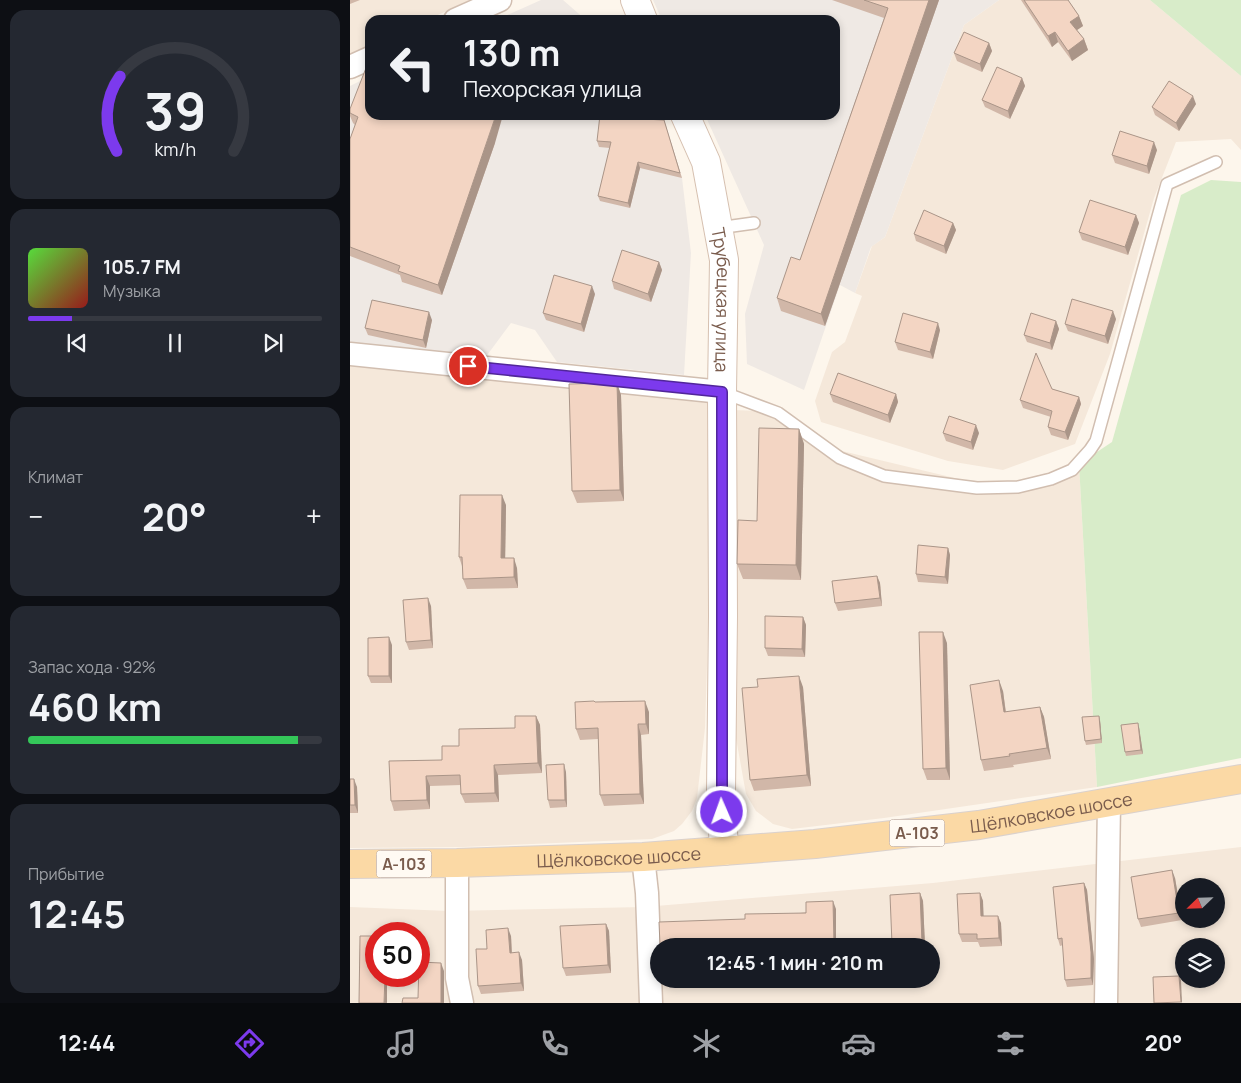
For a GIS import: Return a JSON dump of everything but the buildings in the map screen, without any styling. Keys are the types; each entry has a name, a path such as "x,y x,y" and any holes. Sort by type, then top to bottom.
{"main road":[{"path":"634,0 641,15"},
{"name":"Трубецкая улица","path":"687,120 706,162 724,260 721,792 724,851"},
{"name":"Щёлковское шоссе","path":"350,864 457,864 643,857 815,844 979,825 1241,779"}],"street":[{"path":"466,15 500,0"},
{"path":"350,67 365,60"},
{"path":"350,354 722,392"},
{"path":"1106,1003 1109,803"},
{"path":"643,857 647,894 651,1003"},
{"path":"457,864 457,978 462,1003"}],"lane":[{"path":"722,392 778,413 840,458 884,476 977,488 1018,487 1051,479 1072,470 1090,450 1096,440 1166,184 1216,162"},
{"path":"718,228 754,223"}],"shaded area":[{"path":"350,0 470,0 438,15 365,15 365,50 350,57"},
{"path":"541,0 563,0 580,15 507,15"},
{"path":"653,0 999,0 964,25 885,237 871,247 855,293 840,285 804,390 747,364 745,314 764,245 707,120 840,120 840,15 660,15"},
{"path":"999,0 1150,0 1241,76 1241,150 1231,139 1176,142 1154,198 1110,354 1075,444 1003,470 948,461 821,422 815,401 832,352 845,342 862,296 855,293 872,246 885,237 964,25"},
{"path":"365,78 365,120 662,120 666,125 682,178 691,253 684,375 557,362 535,330 511,323 485,358 350,345 350,86"},
{"path":"350,365 709,398 709,602 705,728 697,798 692,811 674,831 652,839 463,847 350,848"},
{"path":"733,410 759,411 842,451 963,480 1022,484 1079,464 1097,787 884,818 792,829 773,824 756,811 746,794 734,727"},
{"path":"1241,847 1241,1003 350,1003 350,907 449,911 644,907 933,883"}],"green space":[{"path":"1150,0 1241,0 1241,76"},
{"path":"1211,180 1241,182 1241,758 1097,787 1079,464 1112,442 1181,195"}],"route":[{"path":"468,366 722,392 722,812"}]}
